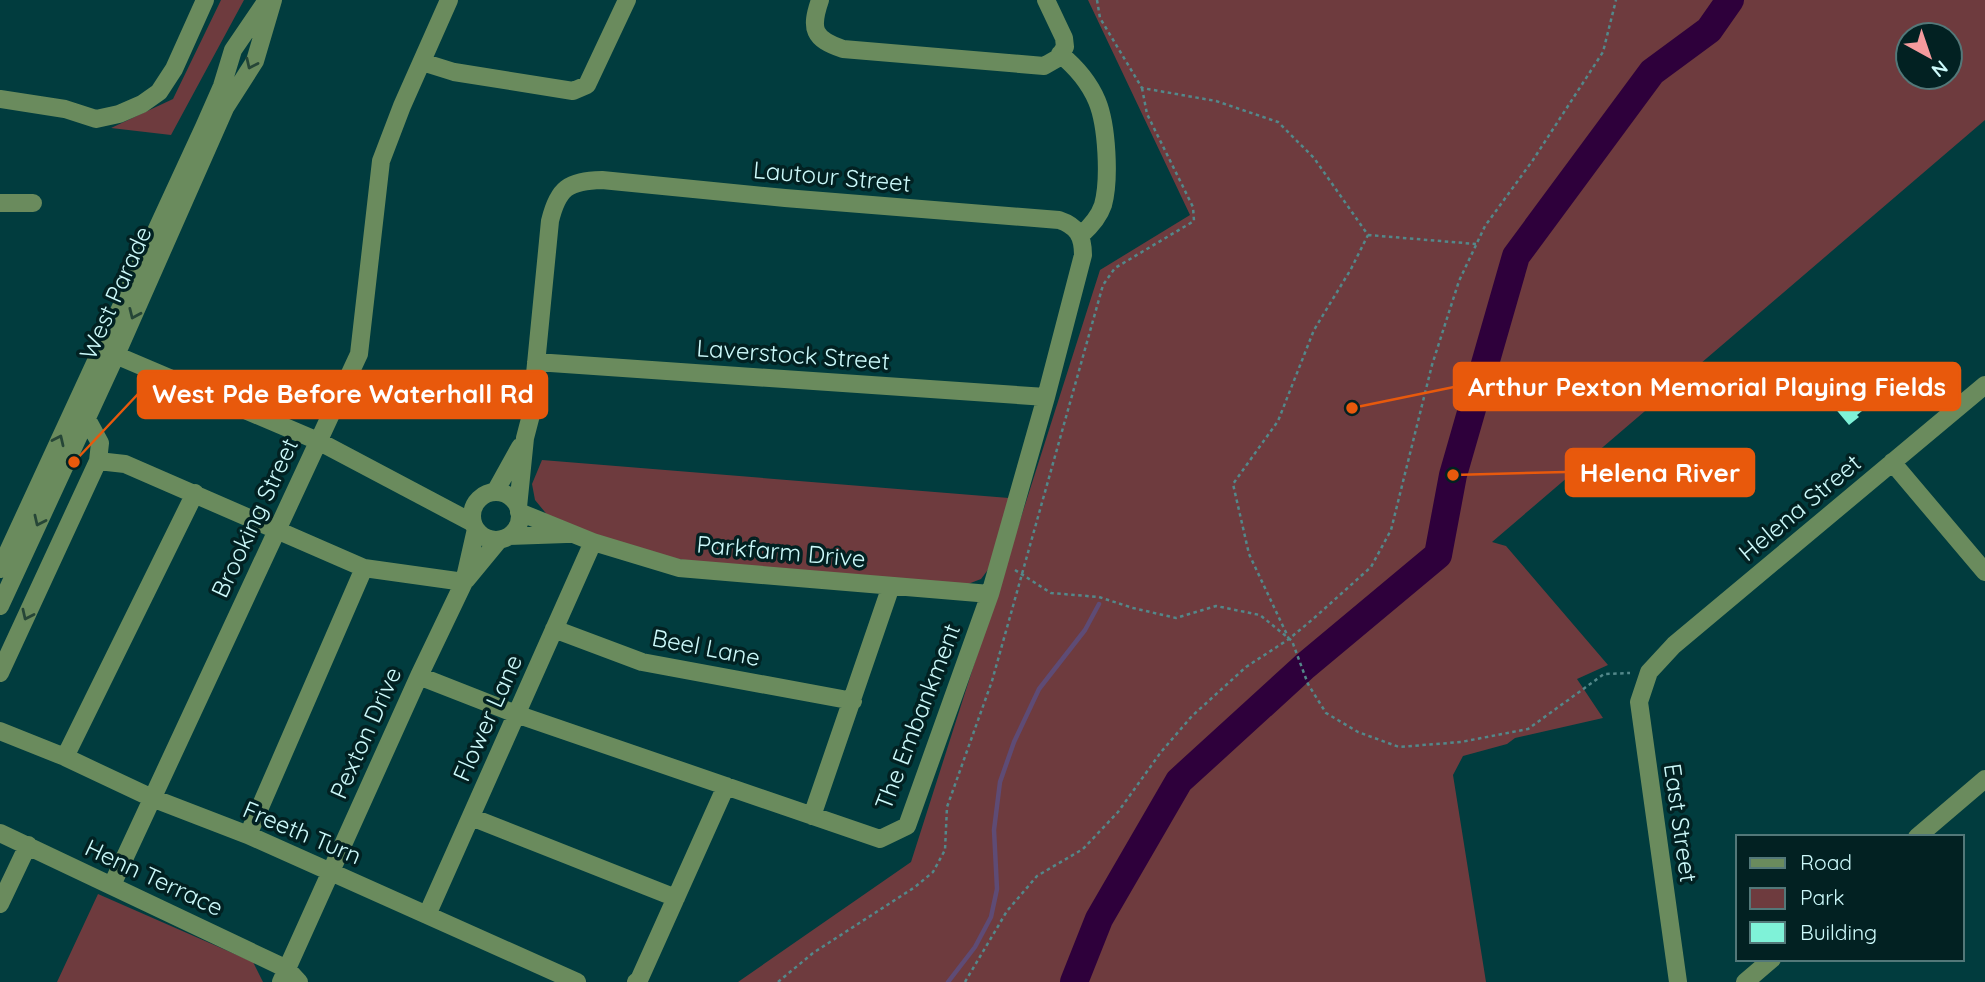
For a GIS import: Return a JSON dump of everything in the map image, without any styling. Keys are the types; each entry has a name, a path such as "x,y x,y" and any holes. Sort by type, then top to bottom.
{"street":[{"path":"0,99 65,109 96,119 119,114 142,104 159,92 174,69 205,0"},
{"name":"West Parade","path":"7,559 86,419 110,352 222,86 233,50 267,0"},
{"name":"West Parade","path":"0,606 7,559 110,352 225,108 255,61 273,0"},
{"name":"Brooking Street","path":"112,885 359,354 381,160 449,0"},
{"path":"422,62 454,72 573,90 587,85 627,0"},
{"path":"820,0 814,29 820,38 844,49 1044,66 1065,47 1064,38 1046,0"},
{"path":"1060,54 1079,70 1097,102 1107,138 1103,205 1094,223 1081,235"},
{"name":"Lautour Street","path":"536,362 553,207 559,195 570,185 583,180 1059,220 1081,235"},
{"path":"0,204 33,203"},
{"name":"The Embankment","path":"419,676 516,714 880,839 907,826 990,594 1083,255 1081,235"},
{"name":"Parkfarm Drive","path":"110,352 318,441 430,499 475,526 483,536 504,538 573,533"},
{"path":"504,538 519,523 525,438 531,415 536,362"},
{"name":"Laverstock Street","path":"536,362 1046,397"},
{"name":"Helena Street","path":"1649,672 1674,645 1985,385"},
{"path":"86,419 100,443 125,464"},
{"path":"475,526 472,513 488,496 525,438"},
{"path":"0,673 98,461 100,443"},
{"path":"98,461 125,464 364,568 464,582"},
{"path":"1892,462 1985,572"},
{"path":"65,757 195,493"},
{"name":"Parkfarm Drive","path":"430,499 488,496 511,498 519,509 593,542 679,568 990,594"},
{"name":"Pexton Drive","path":"289,978 331,872 464,582 475,526"},
{"name":"Pexton Drive","path":"464,582 504,538"},
{"name":"Flower Lane","path":"427,915 593,542"},
{"path":"248,835 364,568"},
{"path":"812,816 891,586"},
{"name":"Beel Lane","path":"554,629 642,662 852,701"},
{"name":"East Street","path":"1649,672 1639,702 1678,982"},
{"name":"Freeth Turn","path":"2,730 152,798 248,835 427,915 535,974 578,982"},
{"path":"1919,835 1985,779"},
{"path":"636,982 726,786"},
{"path":"471,817 676,898"},
{"name":"Henn Terrace","path":"0,833 112,885 289,978"},
{"path":"0,905 27,845"},
{"path":"1745,982 1770,961"}],"path":[{"path":"778,982 813,953 915,887 933,872 945,850 947,807 992,681 1102,285 1115,268 1194,221 1193,207 1147,114 1142,88 1100,18 1097,0"},
{"path":"965,982 1007,911 1037,876 1083,849 1118,812 1161,752 1192,716 1246,667 1289,639 1371,567 1391,530 1432,365 1459,281 1485,226 1533,160 1604,52 1616,0"},
{"path":"1142,88 1216,101 1278,122 1314,158 1368,234 1476,244"},
{"path":"1368,234 1351,269 1314,330 1278,421 1233,484 1249,554 1308,684 1326,713 1358,732 1399,747 1461,742 1528,729 1604,674 1649,672"},
{"path":"999,562 1051,593 1099,597 1176,618 1216,606 1260,615 1289,639"}],"green space":[{"path":"221,0 244,0 171,135 111,128 173,99"},
{"path":"1088,0 1985,0 1985,120 1492,542 1506,546 1608,665 1577,679 1603,718 1515,738 1507,744 1463,756 1453,775 1486,982 738,982 911,862 1100,270 1190,215"},
{"path":"542,460 1009,498 990,567 981,579 968,584 697,562 666,557 577,529 549,517 535,500 532,484"},
{"path":"98,894 253,962 263,982 57,982"}],"building":[{"path":"1875,362 1880,369 1884,366 1902,388 1882,405 1858,376"},
{"path":"1853,380 1872,403 1849,425 1828,400"}],"waterway":[{"path":"1074,982 1099,919 1179,781 1305,666 1438,555 1453,475 1516,256 1652,72 1709,30 1730,0"},
{"path":"948,982 975,947 991,917 997,889 994,830 1000,782 1014,742 1039,689 1085,630 1099,604"}],"place":[{"name":"Arthur Pexton Memorial Playing Fields","path":"1352,408"},
{"name":"West Pde Before Waterhall Rd","path":"74,462"},
{"name":"Helena River","path":"1453,475"}]}
